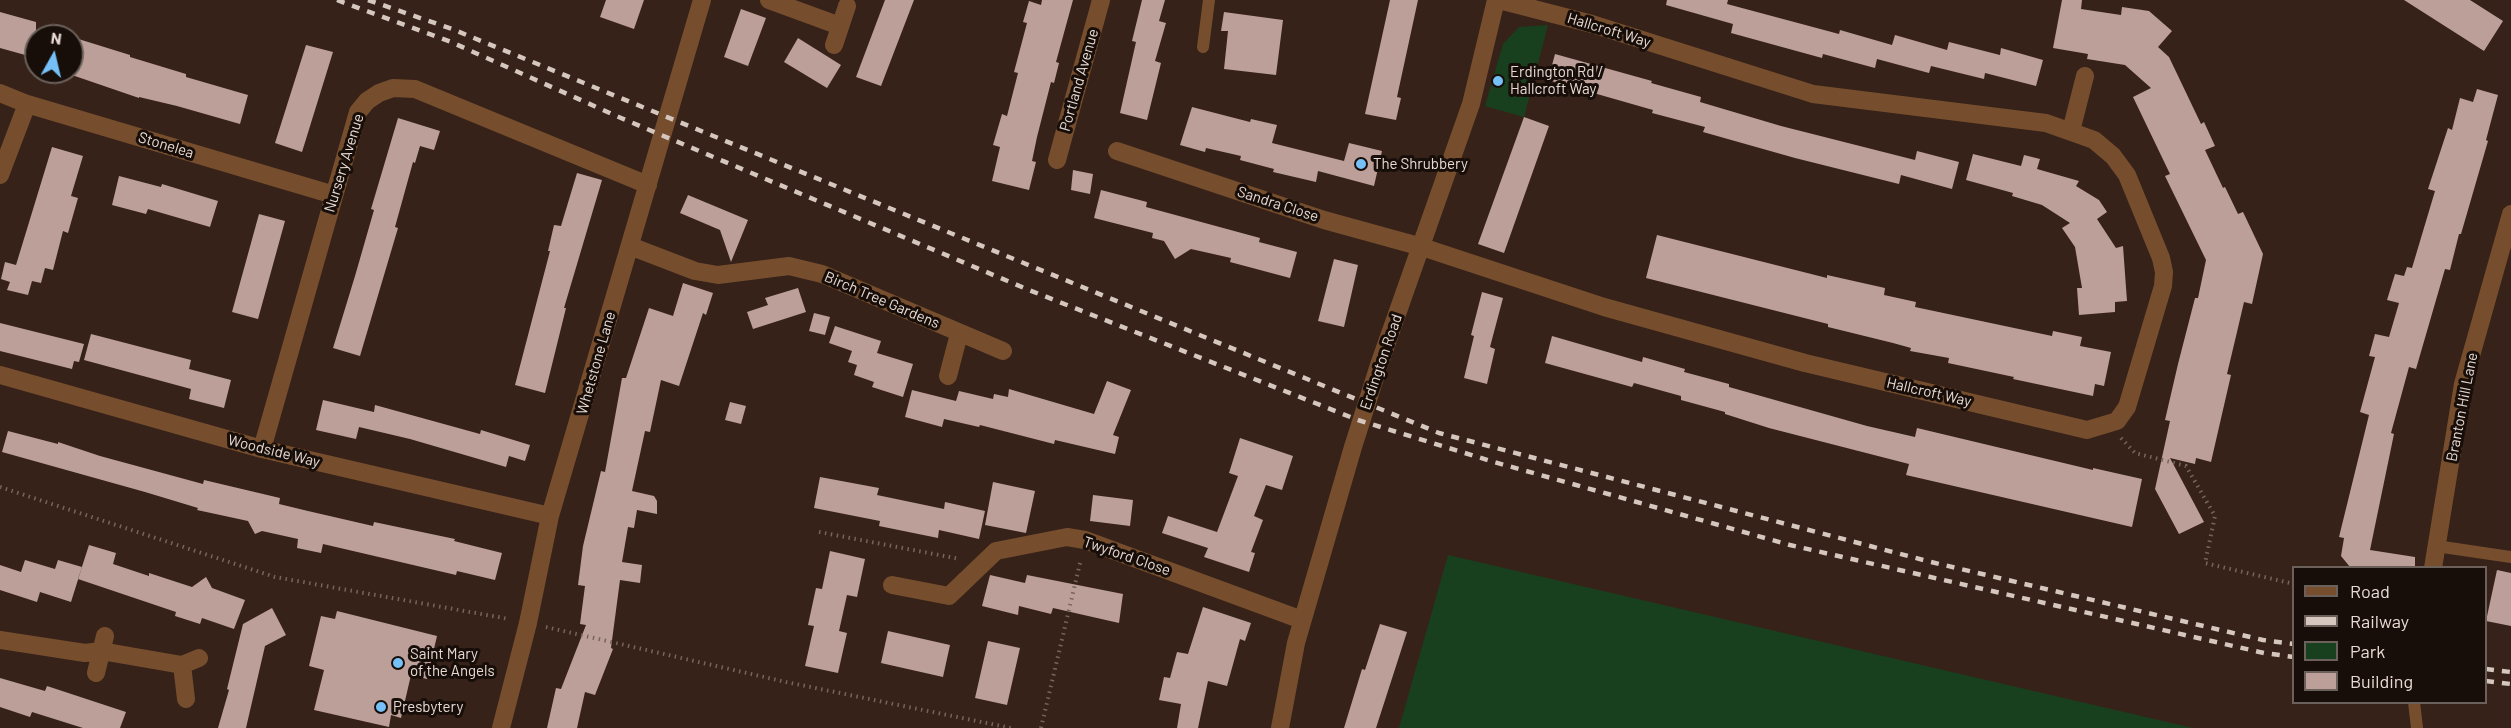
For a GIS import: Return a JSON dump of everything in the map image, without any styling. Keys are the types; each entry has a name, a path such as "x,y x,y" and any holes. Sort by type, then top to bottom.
{"street":[{"name":"Whetstone Lane","path":"501,728 528,622 550,516 702,0"},
{"path":"769,0 840,26"},
{"name":"Portland Avenue","path":"1057,160 1101,0"},
{"name":"Hallcroft Way","path":"1422,247 1604,307 1805,363 2087,430 2117,421 2127,407 2163,286 2164,272 2161,258 2127,175 2113,156 2094,141 2046,123 1814,94 1592,24 1498,0"},
{"name":"Erdington Road","path":"1280,728 1302,620 1353,447 1379,365 1471,104 1498,0"},
{"path":"834,45 847,6"},
{"path":"2071,131 2085,76"},
{"name":"Nursery Avenue","path":"262,449 358,112 367,101 393,88 414,88 649,178"},
{"name":"Stonelea","path":"0,93 27,104 334,195"},
{"path":"0,175 27,104"},
{"name":"Sandra Close","path":"1117,151 1138,148 1324,220 1422,247"},
{"name":"Branton Hill Lane","path":"2433,566 2463,384 2511,214"},
{"name":"Birch Tree Gardens","path":"630,246 694,271 718,275 789,266 822,274 1003,351"},
{"name":"Birch Tree Gardens","path":"948,376 959,333"},
{"name":"Woodside Way","path":"0,375 262,449 550,516"},
{"name":"Twyford Close","path":"892,585 950,596 996,551 1067,537 1085,540 1302,620"},
{"path":"0,640 85,653 103,644 182,665 199,658"},
{"path":"96,673 103,644"},
{"path":"182,665 186,699"}],"lane":[{"path":"1203,47 1209,0"},
{"path":"2436,546 2511,557"},
{"path":"2414,704 2417,728"}],"path":[{"path":"2109,424 2135,453 2186,466 2216,516 2205,563 2292,584"},
{"path":"0,487 275,577 528,622 786,682 1011,728"},
{"path":"819,532 981,564"},
{"path":"1041,728 1085,540"}],"green space":[{"path":"1548,25 1524,117 1485,106 1503,44 1519,27"},
{"path":"1448,555 2193,728 1399,728"}],"building":[{"path":"606,0 644,0 634,29 600,17"},
{"path":"885,0 914,0 881,86 856,77"},
{"path":"1042,0 1073,0 1056,62 1059,63 1054,83 1051,82 1037,137 1032,161 1036,162 1029,190 992,181 1000,147 993,145 1002,114 1007,116 1018,73 1014,72 1027,23 1023,22 1029,1 1041,5"},
{"path":"1142,0 1165,0 1159,21 1166,23 1155,61 1161,63 1147,120 1120,113 1136,42 1132,41"},
{"path":"1390,0 1418,0 1397,97 1401,98 1396,120 1365,114"},
{"path":"1667,0 1728,0 1727,4 1839,34 1840,30 1892,45 1895,35 1947,50 1949,42 2000,55 2001,48 2043,60 2036,86 1985,73 1984,79 1931,66 1929,73 1877,59 1875,68 1823,54 1822,58 1731,33 1733,24 1666,5"},
{"path":"2062,0 2082,0 2081,9 2121,15 2122,7 2149,11 2172,31 2158,47 2169,57 2201,124 2204,122 2215,146 2205,150 2238,214 2243,212 2263,254 2252,304 2244,302 2227,374 2231,375 2211,462 2196,458 2195,464 2170,458 2204,522 2179,534 2155,489 2170,421 2165,420 2206,260 2165,176 2170,174 2133,97 2151,88 2125,65 2087,59 2088,54 2053,48"},
{"path":"2404,0 2470,0 2503,21 2484,51"},
{"path":"741,9 766,18 748,66 724,57"},
{"path":"0,12 36,22 36,24 24,24 24,55 0,48"},
{"path":"1224,12 1283,20 1276,75 1224,69 1228,31 1221,31"},
{"path":"798,38 841,65 827,88 784,62"},
{"path":"84,41 186,74 186,77 248,95 240,124 139,98 84,79"},
{"path":"306,45 333,52 302,152 275,143"},
{"path":"1555,54 1652,81 1651,83 1701,97 1700,102 1781,126 1915,160 1917,151 1959,162 1952,189 1901,175 1899,184 1795,158 1703,132 1705,127 1652,113 1653,110 1548,80"},
{"path":"2477,89 2498,95 2486,140 2488,141 2450,270 2445,269 2416,369 2409,367 2391,433 2394,434 2370,550 2415,557 2415,566 2349,566 2341,556 2344,538 2339,537 2369,415 2360,412 2375,357 2369,356 2375,334 2389,337 2399,303 2387,300 2395,274 2404,276 2407,267 2412,268 2435,191 2428,189 2448,128 2452,130 2460,98 2473,102"},
{"path":"1192,107 1250,122 1251,119 1277,125 1272,143 1344,161 1349,143 1382,151 1374,186 1318,171 1316,182 1273,172 1274,169 1240,160 1241,156 1206,148 1205,152 1180,145"},
{"path":"1524,117 1549,126 1504,253 1478,244"},
{"path":"398,118 440,131 434,150 420,146 415,163 413,162 395,227 398,228 360,356 333,348 374,210 371,209"},
{"path":"52,147 83,156 71,196 78,198 68,233 63,231 53,270 45,268 41,283 32,281 28,295 7,290 10,282 1,279 5,262 16,265"},
{"path":"1973,154 2021,166 2024,155 2040,159 2037,169 2079,181 2076,186 2099,200 2107,212 2097,219 2116,248 2123,246 2127,301 2115,302 2115,312 2079,315 2077,288 2082,288 2075,247 2062,228 2070,223 2042,205 2012,196 2013,193 1966,180"},
{"path":"1073,170 1093,174 1090,194 1071,190"},
{"path":"577,173 602,180 564,308 566,308 545,393 515,385 550,251 548,251 554,225 561,226"},
{"path":"119,176 161,187 162,184 218,201 210,227 148,209 146,214 112,205"},
{"path":"1101,190 1147,202 1146,207 1260,238 1259,242 1297,252 1290,278 1230,262 1231,258 1191,249 1175,259 1164,241 1152,238 1153,233 1094,218"},
{"path":"688,195 748,220 731,262 720,230 680,213"},
{"path":"259,214 285,221 258,319 232,312"},
{"path":"1657,235 1827,278 1827,275 1885,288 1884,295 1916,302 1915,307 2052,336 2053,331 2082,337 2080,346 2111,352 2104,386 2095,384 2093,396 2013,379 2014,377 1948,363 1949,358 1910,351 1911,348 1828,327 1828,324 1646,278"},
{"path":"1334,259 1358,265 1344,327 1318,321"},
{"path":"683,283 713,293 706,315 703,313 679,386 661,380 650,432 645,431 632,491 654,496 657,501 657,514 637,510 634,528 628,527 622,562 642,565 640,583 620,580 611,648 613,649 595,695 585,692 577,728 547,728 556,688 561,689 586,625 580,624 585,586 578,585 583,546 601,471 605,472 622,378 626,378 649,308 673,316"},
{"path":"798,288 806,312 753,329 747,312 768,305 765,298"},
{"path":"1482,292 1503,298 1490,347 1495,349 1487,384 1464,378 1474,336 1471,335"},
{"path":"814,313 830,317 825,335 809,331"},
{"path":"0,323 84,344 79,362 74,361 72,369 0,351"},
{"path":"835,326 881,341 877,353 913,364 903,397 872,387 874,382 854,375 857,365 848,362 852,351 829,343"},
{"path":"91,334 191,360 189,369 231,380 224,408 189,399 191,389 84,360"},
{"path":"1552,336 1642,362 1643,357 1685,369 1684,372 1729,384 1729,387 1867,426 1915,437 1917,428 2093,470 2093,468 2142,479 2132,527 1906,475 1909,464 1769,428 1725,414 1725,412 1681,400 1681,396 1634,383 1632,387 1545,363"},
{"path":"1107,381 1131,390 1113,435 1119,437 1115,454 1055,440 1054,444 980,425 979,427 944,419 942,427 905,417 912,390 956,401 959,391 993,399 994,394 1008,397 1009,389 1094,414"},
{"path":"323,400 374,412 375,405 480,434 481,430 530,445 525,461 509,456 506,467 410,439 359,427 356,439 316,430"},
{"path":"730,402 746,406 741,424 725,420"},
{"path":"8,431 58,444 58,442 203,484 204,480 280,498 279,504 373,526 374,522 455,539 454,541 502,553 495,580 457,571 456,575 323,544 321,553 297,548 298,539 262,531 255,534 248,521 197,510 198,508 145,492 2,452"},
{"path":"1240,438 1293,456 1282,490 1266,485 1254,516 1263,520 1251,552 1255,553 1249,572 1204,557 1208,548 1162,533 1168,516 1217,532 1238,476 1229,473"},
{"path":"820,477 879,488 877,495 944,509 945,502 985,511 979,539 939,530 938,538 879,526 880,521 814,508"},
{"path":"993,482 1035,491 1026,533 985,525"},
{"path":"1093,495 1133,500 1130,526 1090,521"},
{"path":"89,545 116,553 113,564 149,576 149,573 192,587 206,577 212,588 245,600 234,629 202,618 200,624 175,616 176,612 78,579"},
{"path":"830,551 865,559 857,597 847,595 839,631 847,633 838,673 805,666 814,626 808,625 816,588 822,589"},
{"path":"25,560 55,569 58,560 82,567 71,602 40,592 37,602 0,590 0,565 21,572"},
{"path":"2497,570 2511,573 2511,626 2487,621"},
{"path":"990,575 1025,583 1027,575 1123,594 1119,623 1053,608 1051,614 1019,606 1018,615 982,606"},
{"path":"1203,607 1251,623 1245,641 1240,639 1227,686 1208,681 1198,728 1177,728 1181,704 1159,700 1164,677 1170,678 1177,652 1188,654"},
{"path":"272,608 286,635 265,646 246,728 218,728 229,690 227,689 243,624"},
{"name":"Saint Mary of the Angels","path":"337,611 437,636 427,679 411,675 401,718 391,715 389,727 314,710 324,670 309,666 321,616 335,619"},
{"path":"1380,624 1407,632 1376,728 1344,728 1362,669 1365,670"},
{"path":"888,631 950,645 943,677 881,663"},
{"path":"988,641 1020,648 1007,705 975,698"},
{"path":"0,678 45,691 47,686 126,712 120,728 83,728 32,712 30,717 0,707"}],"railway":[{"path":"337,0 451,42 621,118 1029,290 1358,420 1494,462 1790,545 2264,653 2292,657"},
{"path":"368,0 452,29 1439,433 1931,562 2263,640 2292,644"},
{"path":"2487,669 2511,672"},
{"path":"2487,681 2511,684"}],"place":[{"name":"Erdington Rd / Hallcroft Way","path":"1498,81"},
{"name":"The Shrubbery","path":"1361,164"},
{"name":"Saint Mary of the Angels","path":"398,663"},
{"name":"Presbytery","path":"381,707"}]}
